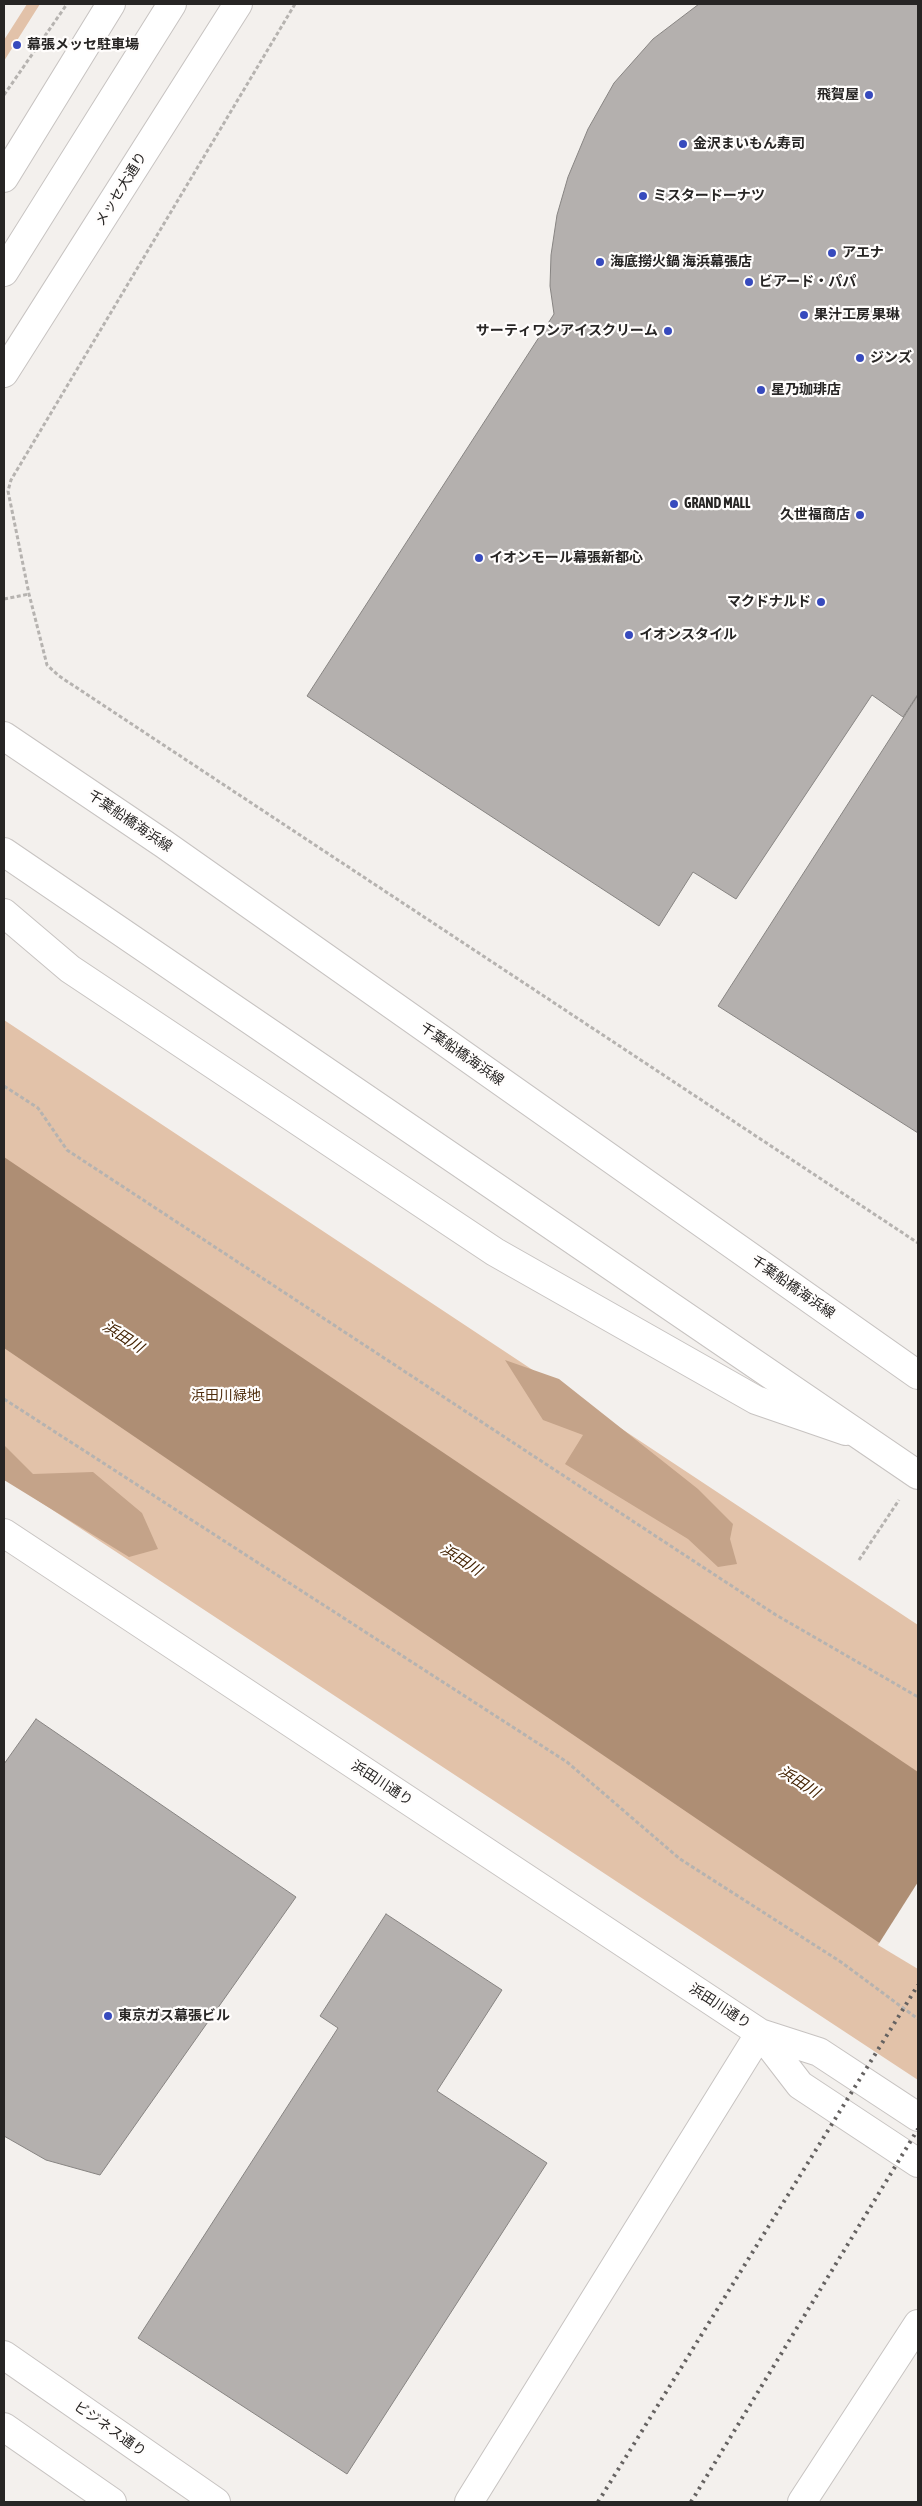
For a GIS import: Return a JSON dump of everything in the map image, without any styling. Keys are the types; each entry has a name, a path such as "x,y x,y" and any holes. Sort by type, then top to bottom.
{"street":[{"path":"4,178 111,4"},
{"path":"4,272 172,4"},
{"name":"メッセ大通り","path":"4,374 238,4"},
{"name":"千葉船橋海浜線","path":"4,736 164,844 918,1375"},
{"path":"4,852 917,1475"},
{"path":"4,913 70,969 495,1252 756,1400 855,1434"},
{"name":"浜田川通り","path":"4,1533 760,2033"},
{"path":"760,2033 819,2052 918,2117"},
{"path":"760,2033 800,2085 918,2163"},
{"path":"470,2502 760,2033"},
{"path":"802,2502 918,2324"},
{"name":"ビジネス通り","path":"4,2355 216,2502"},
{"path":"4,2427 112,2502"}],"path":[{"path":"4,95 67,4"},
{"path":"295,4 10,480 8,491 42,655 47,665 54,672 918,1243"},
{"path":"4,599 29,594"},
{"path":"4,1086 38,1108 67,1150 768,1610 918,1697"},
{"path":"4,1399 567,1762 680,1859 840,1962 918,2019"},
{"path":"859,1560 917,1475"}],"green space":[{"path":"27,4 40,4 4,61 4,40"},
{"name":"浜田川緑地","path":"4,1020 918,1625 918,2080 4,1478"}],"shaded area":[{"path":"505,1360 559,1379 698,1489 733,1524 730,1539 737,1564 718,1567 688,1539 565,1464 583,1435 543,1420"},
{"path":"4,1445 33,1474 93,1472 142,1513 158,1549 129,1557 4,1480"}],"water":[{"name":"浜田川","path":"4,1157 918,1772 918,1967 878,1942 4,1348"}],"pier":[{"path":"918,1882 918,1969 878,1945"}],"building":[{"name":"GRAND MALL","path":"699,4 918,4 918,694 903,717 872,695 736,899 693,872 659,926 307,696 554,314 550,286 551,255 557,215 568,177 588,129 614,83 653,39"},
{"path":"918,695 918,1133 718,1006"},
{"name":"東京ガス幕張ビル","path":"36,1719 296,1897 100,2175 46,2160 4,2136 4,1764"},
{"path":"386,1914 502,1990 437,2091 547,2163 347,2474 138,2338 338,2028 320,2016"}],"railway":[{"path":"598,2502 918,1985"},
{"path":"691,2502 918,2129"}],"place":[{"name":"幕張メッセ駐車場","path":"17,45"},
{"name":"飛賀屋","path":"869,95"},
{"name":"金沢まいもん寿司","path":"683,144"},
{"name":"ミスタードーナツ","path":"643,196"},
{"name":"アエナ","path":"832,253"},
{"name":"海底撈火鍋 海浜幕張店","path":"600,262"},
{"name":"ビアード・パパ","path":"749,282"},
{"name":"果汁工房 果琳","path":"804,315"},
{"name":"サーティワンアイスクリーム","path":"668,331"},
{"name":"ジンズ","path":"860,358"},
{"name":"星乃珈琲店","path":"761,390"},
{"name":"GRAND MALL","path":"674,504"},
{"name":"久世福商店","path":"860,515"},
{"name":"イオンモール幕張新都心","path":"479,558"},
{"name":"マクドナルド","path":"821,602"},
{"name":"イオンスタイル","path":"629,635"},
{"name":"東京ガス幕張ビル","path":"108,2016"}]}
